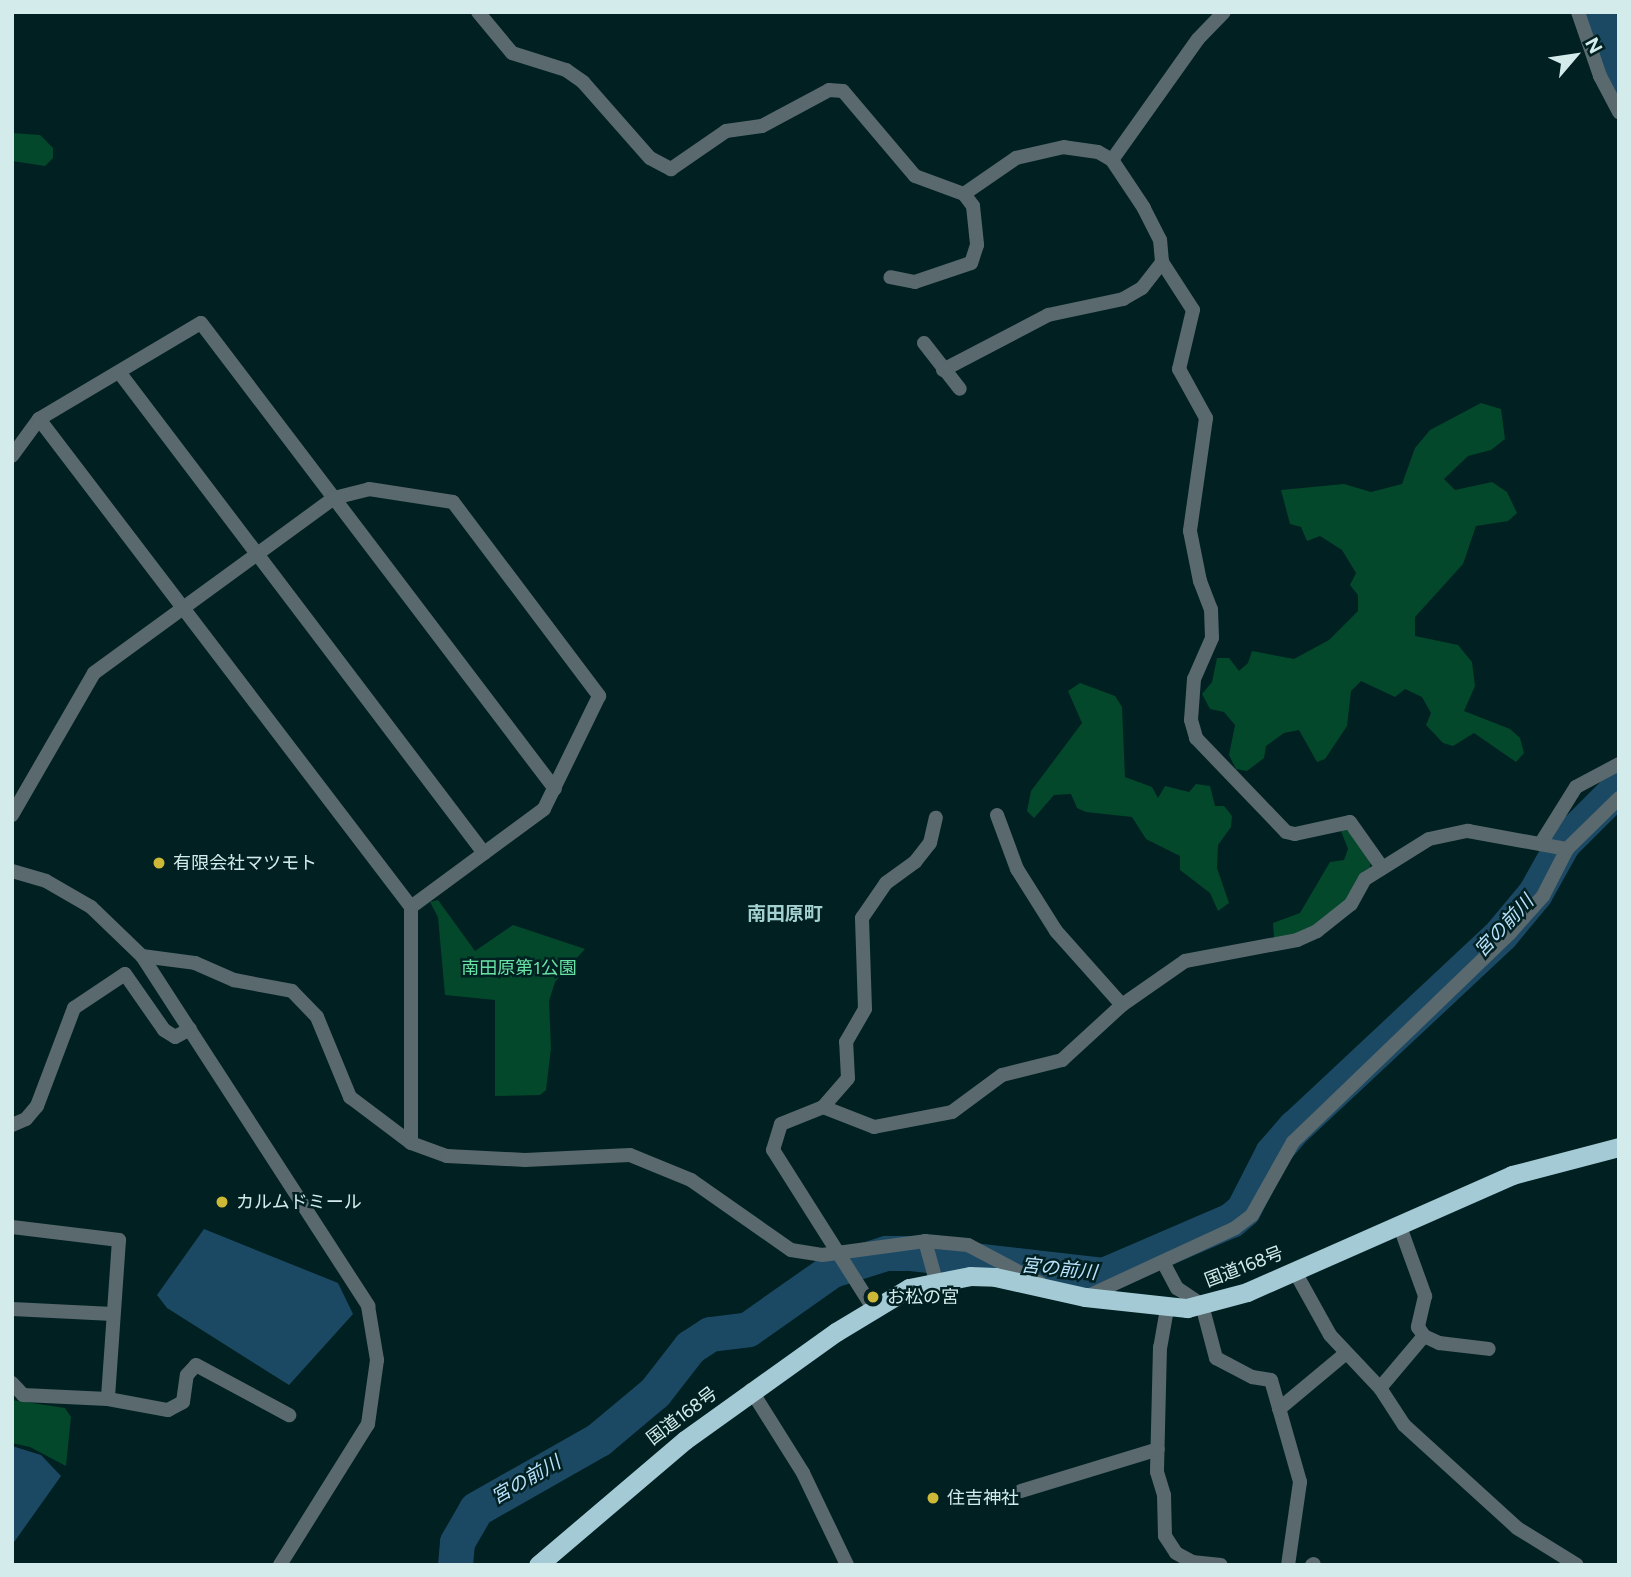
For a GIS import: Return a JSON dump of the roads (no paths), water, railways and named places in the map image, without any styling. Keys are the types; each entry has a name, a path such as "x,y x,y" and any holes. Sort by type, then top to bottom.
{"highway":[{"name":"国道168号","path":"538,1565 600,1508 751,1391 873,1308 909,1288 936,1281 995,1277 1085,1297 1167,1309 1202,1305 1294,1270 1512,1175 1619,1147"}],"street":[{"path":"478,12 512,53 566,70 583,82 660,165 671,169 726,131 762,125 836,88 883,134 915,176 964,194 973,206 977,245 971,263 915,282 890,277"},
{"path":"1112,160 1198,39 1224,12"},
{"path":"1578,12 1600,76 1619,113"},
{"path":"964,194 1016,158 1078,146 1112,160 1144,208 1160,240 1163,262 1193,310 1179,369 1206,418 1190,531 1200,581 1211,609 1212,638 1194,679 1191,720 1196,738 1286,832 1295,834 1350,822 1381,866"},
{"path":"943,370 1048,315 1123,299 1142,288 1163,262"},
{"path":"12,456 39,419 201,323 555,789"},
{"path":"924,342 943,370 952,375 960,389"},
{"path":"119,372 484,853"},
{"path":"39,419 411,907 411,1143"},
{"path":"12,815 94,673 185,610 334,498 369,489 453,502 599,696 544,809 411,907"},
{"path":"1541,843 1576,787 1619,764"},
{"path":"1085,1297 1236,1228 1252,1215 1293,1142 1510,933 1543,896 1567,849 1619,798"},
{"path":"997,815 1017,869 1056,931 1122,1005"},
{"path":"873,1308 772,1150 781,1124 823,1107 848,1078 846,1042 865,1009 862,918 886,883 915,862 930,843 936,818"},
{"path":"823,1107 874,1127 952,1112 1002,1075 1062,1060 1122,1005 1185,961 1297,940 1317,931 1351,904 1365,879 1381,866 1450,831 1567,849"},
{"path":"12,871 46,881 91,907 142,956 353,1276 376,1331 375,1387 368,1424 280,1565"},
{"path":"142,956 195,963 233,980 292,990 317,1017 350,1097 411,1143 447,1156 525,1160 630,1155 691,1180 791,1250 822,1255 925,1241 968,1245 1053,1291"},
{"path":"12,1125 26,1119 37,1106 74,1008 125,974 164,1030 175,1037 190,1029"},
{"path":"1398,1224 1425,1296 1418,1327 1424,1336 1439,1343 1489,1349"},
{"path":"12,1227 119,1240 108,1399"},
{"path":"925,1241 936,1281"},
{"path":"1163,1262 1177,1288 1202,1305 1216,1358 1252,1377 1270,1380 1300,1482 1288,1565"},
{"path":"1294,1270 1345,1354 1380,1388 1404,1425 1517,1528 1577,1565"},
{"path":"12,1308 113,1314"},
{"path":"1167,1309 1160,1346 1158,1449 1165,1536 1176,1553 1192,1562 1220,1565"},
{"path":"1380,1388 1424,1336"},
{"path":"1279,1409 1345,1354"},
{"path":"12,1383 23,1395 108,1399 168,1410 183,1402 187,1375 196,1365 289,1415"},
{"path":"751,1391 803,1473 847,1565"},
{"path":"1021,1491 1158,1449"}],"water":[{"path":"204,1229 338,1283 353,1314 289,1385 167,1308 157,1295"},
{"path":"12,1446 41,1455 61,1476 12,1545"}],"waterway":[{"path":"1597,12 1619,75"},
{"name":"宮の前川","path":"455,1565 457,1542 476,1509 599,1439 655,1392 690,1347 710,1334 748,1329 832,1270 886,1253 911,1253 1103,1275 1231,1220 1243,1210 1272,1153 1295,1127 1501,934 1535,893 1563,843 1619,787"}],"place":[{"name":"有限会社マツモト","path":"159,863"},
{"name":"カルムドミール","path":"222,1202"},
{"name":"お松の宮","path":"873,1297"},
{"name":"住吉神社","path":"933,1498"}],"district":[{"name":"南田原町","path":"785,914"}],"park label":[{"name":"南田原第1公園","path":"519,968"}]}
